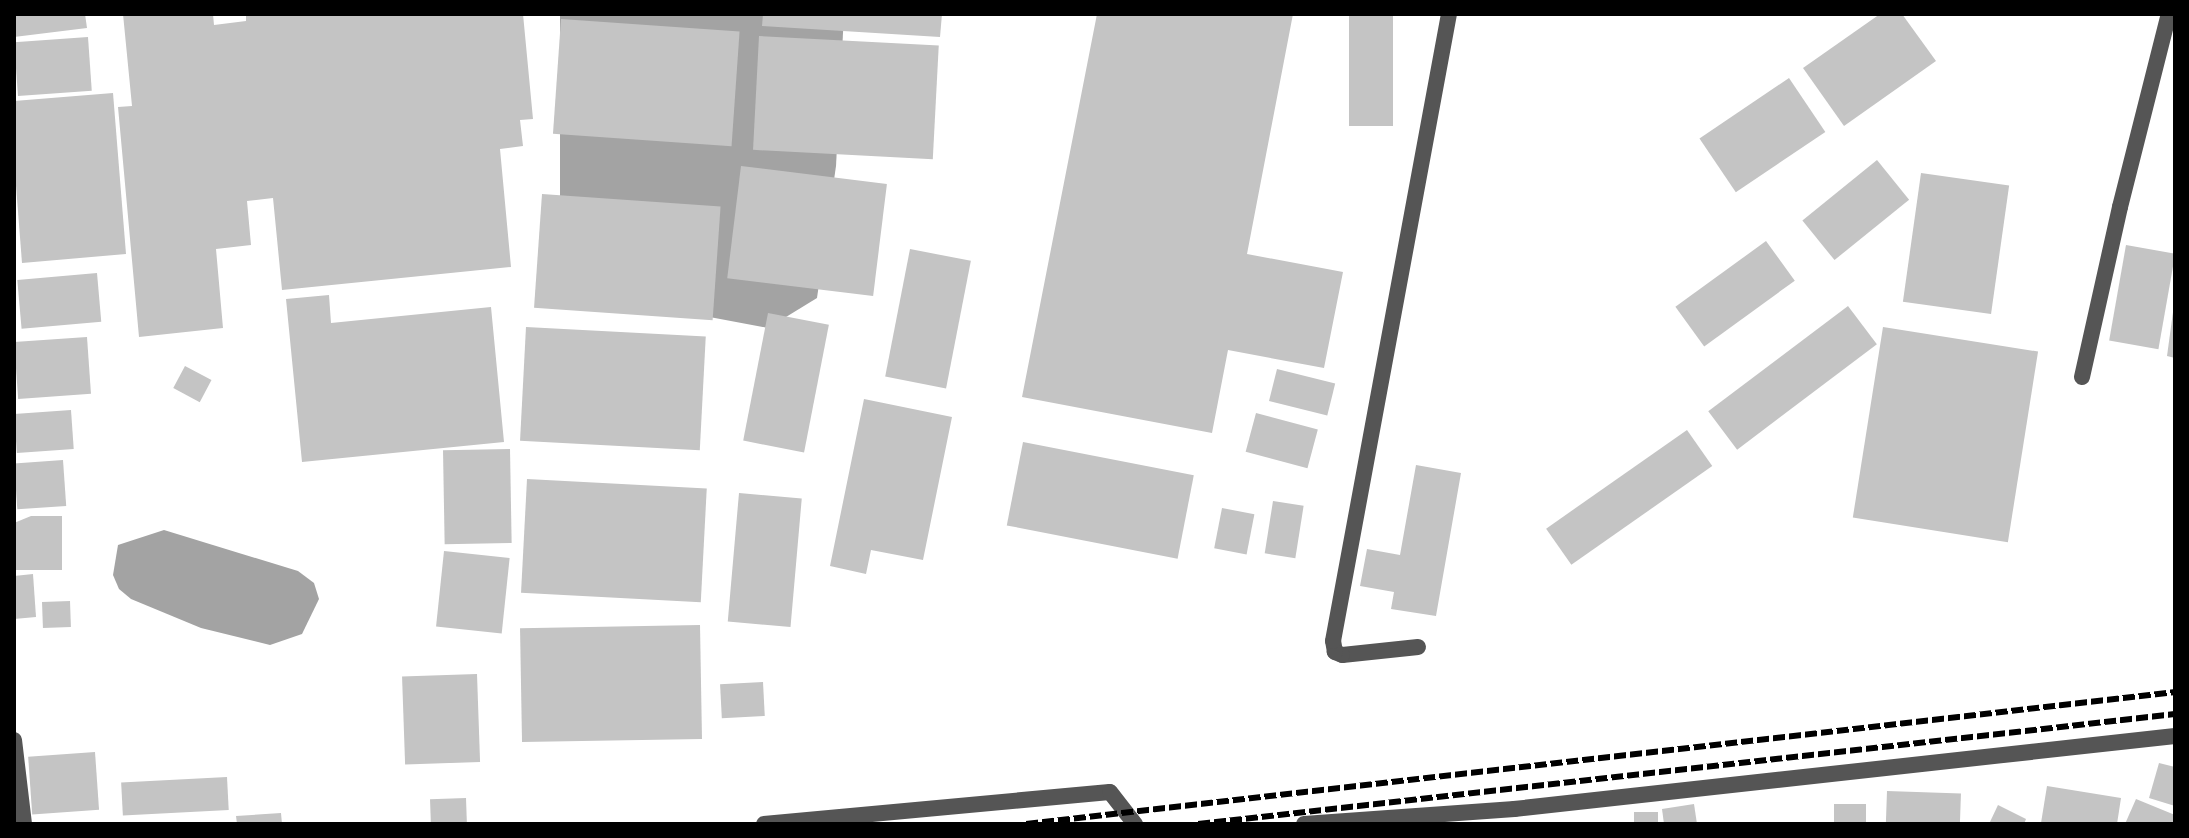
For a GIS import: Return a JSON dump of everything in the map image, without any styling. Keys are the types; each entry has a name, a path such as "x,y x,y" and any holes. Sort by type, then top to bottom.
{"street":[{"path":"1418,647 1342,655 1335,652 1333,641 1449,14"},
{"path":"2082,377 2120,207 2170,21"},
{"path":"1304,824 1514,816 2175,736"},
{"path":"14,740 24,824"},
{"path":"764,824 1110,792 1135,824"}],"shaded area":[{"path":"560,14 844,14 836,166 817,298 768,328 683,312 560,257"},
{"path":"164,530 298,571 314,583 319,599 302,634 270,645 201,628 131,599 119,589 113,575 118,545"}],"building":[{"path":"14,14 85,14 87,28 14,37"},
{"path":"123,14 213,14 214,25 246,21 246,14 523,14 533,119 520,120 523,146 500,149 511,267 282,290 273,198 247,201 251,245 216,249 223,328 139,337 118,107 132,106"},
{"path":"763,14 942,14 940,37 762,26"},
{"path":"1097,14 1293,14 1247,254 1343,272 1324,368 1228,350 1212,433 1022,397"},
{"path":"1349,14 1393,14 1393,126 1349,126"},
{"path":"1880,14 1902,14 1936,61 1844,126 1803,68"},
{"path":"561,19 740,31 732,146 553,134"},
{"path":"759,36 939,45 933,159 753,150"},
{"path":"88,37 92,91 18,96 14,42"},
{"path":"1789,78 1825,132 1736,192 1699,138"},
{"path":"113,93 126,254 22,263 14,160 14,101"},
{"path":"1877,160 1909,200 1834,260 1802,220"},
{"path":"741,166 887,184 873,296 727,278"},
{"path":"1921,173 2009,185 1991,314 1903,302"},
{"path":"542,194 721,206 713,320 534,308"},
{"path":"1766,241 1795,281 1704,346 1675,307"},
{"path":"2126,245 2175,254 2158,349 2109,341"},
{"path":"910,249 971,261 946,388 885,377"},
{"path":"97,273 101,322 22,329 17,280"},
{"path":"329,295 331,323 491,307 504,442 302,462 286,299"},
{"path":"1848,306 1877,344 1737,450 1708,411"},
{"path":"2175,312 2175,358 2167,356"},
{"path":"768,313 829,325 804,452 743,441"},
{"path":"526,327 706,336 700,450 520,441"},
{"path":"1883,327 2038,352 2008,542 1853,518"},
{"path":"87,337 91,394 18,399 14,342"},
{"path":"185,366 211,380 200,402 173,388"},
{"path":"1277,369 1335,384 1327,416 1269,401"},
{"path":"864,399 952,417 923,560 871,550 866,574 830,566"},
{"path":"71,410 74,449 17,453 14,414"},
{"path":"1256,413 1318,430 1307,468 1246,452"},
{"path":"1687,430 1712,466 1571,565 1546,529"},
{"path":"1023,442 1194,475 1178,559 1007,525"},
{"path":"510,449 512,543 445,544 443,450"},
{"path":"63,460 66,506 17,509 14,463"},
{"path":"1416,465 1461,473 1436,616 1391,609 1394,592 1360,586 1367,549 1400,555"},
{"path":"527,479 707,488 701,602 521,593"},
{"path":"739,493 802,498 791,627 728,622"},
{"path":"1273,501 1304,506 1295,558 1265,553"},
{"path":"1222,508 1254,514 1247,555 1214,548"},
{"path":"31,516 62,516 62,570 14,570 14,523"},
{"path":"444,551 510,558 502,633 436,627"},
{"path":"33,574 36,617 14,619 14,576"},
{"path":"70,601 71,627 43,628 42,602"},
{"path":"700,625 702,739 522,742 520,628"},
{"path":"477,674 480,762 405,765 402,677"},
{"path":"763,682 765,716 722,718 720,684"},
{"path":"95,752 99,810 32,815 28,757"},
{"path":"2159,763 2175,767 2175,806 2149,798"},
{"path":"227,777 229,810 123,816 121,783"},
{"path":"2047,786 2121,798 2117,824 2041,823"},
{"path":"1887,791 1961,794 1960,824 1886,824"},
{"path":"466,798 467,824 431,824 430,799"},
{"path":"2136,799 2175,815 2175,824 2125,824"},
{"path":"1694,804 1697,824 1664,824 1662,809"},
{"path":"1834,804 1866,804 1866,824 1834,824"},
{"path":"1998,805 2026,819 2024,824 1989,824"},
{"path":"1634,812 1658,812 1658,824 1634,824"},
{"path":"281,813 282,824 237,824 236,816"}],"railway":[{"path":"1026,824 2175,692"},
{"path":"1198,824 2175,714"}]}
